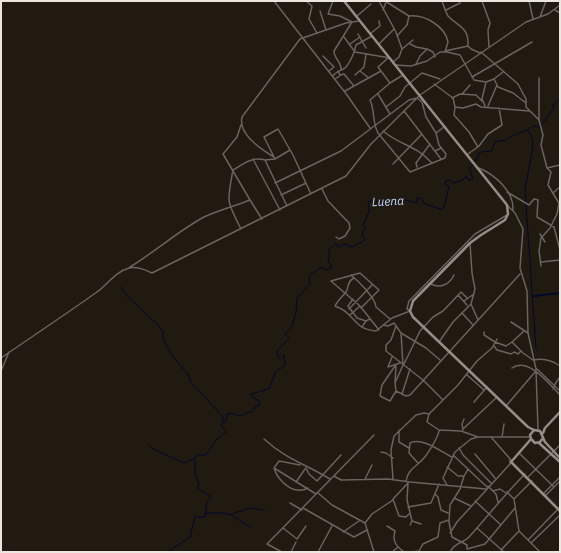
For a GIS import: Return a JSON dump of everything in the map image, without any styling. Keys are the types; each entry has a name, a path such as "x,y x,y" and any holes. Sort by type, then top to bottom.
{"main road":[{"path":"345,1 507,205 508,214 501,224 470,243 413,301 410,310 412,316 528,427 542,434"},
{"path":"560,412 545,428 542,434 543,438 560,462"},
{"path":"528,427 531,438 560,458"},
{"path":"545,428 536,430 520,454 511,462 559,509"},
{"path":"538,443 543,438"}],"street":[{"path":"274,1 333,76 370,128"},
{"path":"306,1 312,6 310,19 317,33"},
{"path":"333,1 328,14 340,16 352,22"},
{"path":"379,1 394,28 402,49"},
{"path":"383,10 385,1 409,16 419,17 440,27 448,42 445,51"},
{"path":"442,1 450,17 463,28 468,39 468,46 470,49 481,53 495,63 502,72 510,76 518,84 529,110 539,120"},
{"path":"446,10 460,3 460,1"},
{"path":"482,1 490,23 488,30 489,47"},
{"path":"529,1 534,19"},
{"path":"540,17 546,1"},
{"path":"357,16 371,4"},
{"path":"130,268 142,268 152,273 322,189 348,174 360,157 380,134 420,95 465,62 534,19 555,10 560,5"},
{"path":"555,10 560,13"},
{"path":"320,11 326,30"},
{"path":"397,36 406,26 409,16"},
{"path":"262,219 223,152 237,137 242,117 294,46 304,38 317,33 352,22 361,21"},
{"path":"333,76 341,69 345,68 355,52 355,46 372,35 380,26 379,21"},
{"path":"341,69 341,63 333,52 352,22"},
{"path":"379,44 394,28"},
{"path":"358,34 366,48"},
{"path":"343,36 355,52 389,58"},
{"path":"350,44 360,38"},
{"path":"413,40 402,49 399,57 394,63 409,66 435,57 440,52 468,46"},
{"path":"472,77 532,42"},
{"path":"410,44 433,52 435,57"},
{"path":"416,64 420,56 427,49"},
{"path":"445,51 460,55 475,81 486,82 494,80 502,72"},
{"path":"355,75 365,66 366,54"},
{"path":"323,56 334,67 329,71"},
{"path":"389,58 378,67 390,83"},
{"path":"338,71 341,75 344,74 354,86"},
{"path":"360,71 369,78"},
{"path":"344,91 381,71"},
{"path":"386,107 400,96 405,87 411,84 422,73 441,79"},
{"path":"335,79 341,75"},
{"path":"404,75 390,83 370,100 373,106 375,125 380,134 409,172 446,156 441,148 436,133 426,117 422,102 417,98"},
{"path":"539,78 539,120 543,135 542,145 547,168 551,172 548,184 559,204 557,214 552,224 542,236 539,249 541,266"},
{"path":"494,80 497,86 513,93 526,103"},
{"path":"483,102 482,98 486,82"},
{"path":"434,84 452,98 455,107 454,115 469,132 478,147"},
{"path":"462,95 470,85"},
{"path":"486,106 497,86"},
{"path":"378,94 390,114"},
{"path":"452,98 462,95 476,96 486,106"},
{"path":"275,183 341,151 409,100 417,98"},
{"path":"455,107 463,108 476,104 481,107 486,106 529,110"},
{"path":"467,154 478,147 486,136 502,125 499,108"},
{"path":"404,111 441,159"},
{"path":"241,123 251,138 275,158"},
{"path":"436,133 445,126"},
{"path":"275,158 264,137 278,129 291,150 310,194"},
{"path":"383,131 400,142 422,152 432,163"},
{"path":"393,164 422,134"},
{"path":"417,168 416,163 422,152 430,144"},
{"path":"435,151 441,148"},
{"path":"233,170 253,159 260,158 265,160 275,158 291,150"},
{"path":"253,159 280,210"},
{"path":"265,160 287,206"},
{"path":"547,168 560,165"},
{"path":"478,168 493,175 501,182 513,204 513,210"},
{"path":"233,170 228,197 229,208 241,229"},
{"path":"281,195 306,183"},
{"path":"553,193 560,187"},
{"path":"322,189 328,201 349,223 350,228 345,236 343,238 336,237"},
{"path":"506,192 528,205 537,199 539,202 537,217 552,224 558,236 560,250"},
{"path":"1,358 78,306 102,288 117,274 130,268 202,218 250,200"},
{"path":"507,205 513,210 523,229 520,274 527,291 528,333 536,369 536,430"},
{"path":"354,278 349,281 345,293 339,298 335,306 350,315 362,328 374,331 379,330 390,319 410,310 406,309 409,301 475,234 508,214"},
{"path":"540,234 545,242"},
{"path":"470,243 474,294 471,304 478,320"},
{"path":"541,262 560,260"},
{"path":"350,315 353,313 360,307 371,298 379,290 359,272 331,281 353,299 355,302 360,307 379,330"},
{"path":"396,391 408,396 520,274"},
{"path":"351,275 364,286 366,291 376,303 376,307 390,319"},
{"path":"431,284 443,286 449,282 454,275"},
{"path":"349,309 372,285"},
{"path":"395,383 403,363 424,327 436,315 443,311 461,292 467,298"},
{"path":"464,301 474,294"},
{"path":"458,295 467,305"},
{"path":"353,299 348,305 349,309 357,318 366,321"},
{"path":"439,342 467,305 471,304"},
{"path":"461,313 473,325"},
{"path":"362,328 366,321 370,319"},
{"path":"511,322 528,333"},
{"path":"383,325 388,326 394,323 401,333 428,350 440,360"},
{"path":"396,326 391,340 386,345 385,350 423,380 443,400"},
{"path":"484,332 484,335 495,342 506,346 524,331"},
{"path":"401,333 403,363"},
{"path":"478,437 463,431 439,430 427,422 429,414 467,375 477,361 493,346 497,339"},
{"path":"512,342 521,351 534,360 544,360 560,366"},
{"path":"493,346 497,350 511,354 514,352 518,354 521,351"},
{"path":"1,371 9,352"},
{"path":"392,357 388,367 403,363"},
{"path":"512,368 516,365 522,365 536,372 560,395"},
{"path":"395,366 396,391 390,401 380,396 382,385 395,366"},
{"path":"402,394 410,369"},
{"path":"536,369 560,391"},
{"path":"506,406 536,372"},
{"path":"467,375 484,390"},
{"path":"536,382 545,377"},
{"path":"553,389 560,377"},
{"path":"474,402 487,387"},
{"path":"463,431 497,397"},
{"path":"393,479 392,444 394,436 399,429 416,415 422,413 429,414"},
{"path":"463,431 462,424 464,418"},
{"path":"502,437 504,424"},
{"path":"399,429 400,442 409,448"},
{"path":"421,524 412,520 409,514 407,482 408,472 426,455 430,447 437,439 439,430"},
{"path":"282,552 270,543 374,435"},
{"path":"447,485 443,478 447,467 459,448 467,441 478,437 531,438"},
{"path":"450,533 487,487 511,462 491,437"},
{"path":"264,439 276,451 330,480"},
{"path":"418,462 409,454 411,442 418,441 453,456 493,491 498,502"},
{"path":"528,478 560,446"},
{"path":"459,448 491,483"},
{"path":"381,452 386,453 393,458"},
{"path":"475,454 495,478"},
{"path":"520,454 554,487"},
{"path":"306,468 309,474 317,481 341,455"},
{"path":"274,468 279,461 302,466"},
{"path":"365,479 372,465"},
{"path":"447,467 458,476 464,476"},
{"path":"274,468 308,488 332,505 365,523"},
{"path":"274,468 279,479 290,488 300,491 308,488"},
{"path":"296,482 306,468"},
{"path":"468,470 448,513 450,533 452,537 459,542 468,545 468,549 484,545 490,540 515,508"},
{"path":"450,552 455,544 467,539 506,492 525,475"},
{"path":"334,476 341,480 393,479 407,482 487,487"},
{"path":"544,494 560,477"},
{"path":"514,499 531,481"},
{"path":"544,494 560,481"},
{"path":"365,523 372,514 393,500 407,482"},
{"path":"408,507 431,503 439,484"},
{"path":"493,491 500,489 514,499 519,531 540,552"},
{"path":"435,494 438,497 441,510 448,513"},
{"path":"454,498 471,506"},
{"path":"393,500 398,516 406,517 409,514"},
{"path":"475,501 501,524"},
{"path":"290,503 354,537 367,530"},
{"path":"528,540 559,509"},
{"path":"531,544 560,515"},
{"path":"410,526 412,520"},
{"path":"411,552 419,551 424,544 438,537 440,523 449,520"},
{"path":"343,532 359,521"},
{"path":"365,523 374,552"},
{"path":"283,528 297,539 306,526"},
{"path":"318,552 332,526"},
{"path":"387,526 395,531 394,538 398,547 404,552"},
{"path":"476,528 504,552"},
{"path":"501,550 519,531"},
{"path":"291,552 296,542"},
{"path":"392,552 398,547"}],"waterway":[{"name":"Luena","path":"475,162 480,152 492,151 495,142 506,140 511,136 533,126 540,127 554,108 553,105 560,99"},
{"path":"528,131 532,137 533,146 525,190 536,349"},
{"name":"Luena","path":"168,552 190,537 195,517 205,517 207,502 210,499 210,496 198,489 199,484 195,475 195,458 198,455 206,455 216,440 226,432 221,425 222,422 225,422 228,413 242,416 246,413 252,412 256,406 259,406 259,401 251,396 251,394 269,389 275,373 285,365 284,355 280,359 277,351 289,338 285,334 292,326 296,313 297,298 310,283 309,276 321,267 326,270 332,267 328,260 330,255 328,250 336,243 338,247 344,244 352,247 365,240 362,235 364,229 366,228 363,225 369,212 368,202 373,200 395,204 397,200 401,203 406,200 417,203 417,198 421,198 425,204 441,209 444,207 449,187 445,184 446,181 449,180 454,183 463,180 466,176 468,180 473,179 469,168 473,165"},
{"path":"121,287 128,297 158,325 163,332 163,338 171,354 187,373 191,382 223,417 223,422"},
{"path":"534,296 560,293"},
{"path":"149,445 153,449 184,463 194,459"},
{"path":"206,513 225,513 229,515 249,508 265,510"},
{"path":"231,515 252,528"}]}
